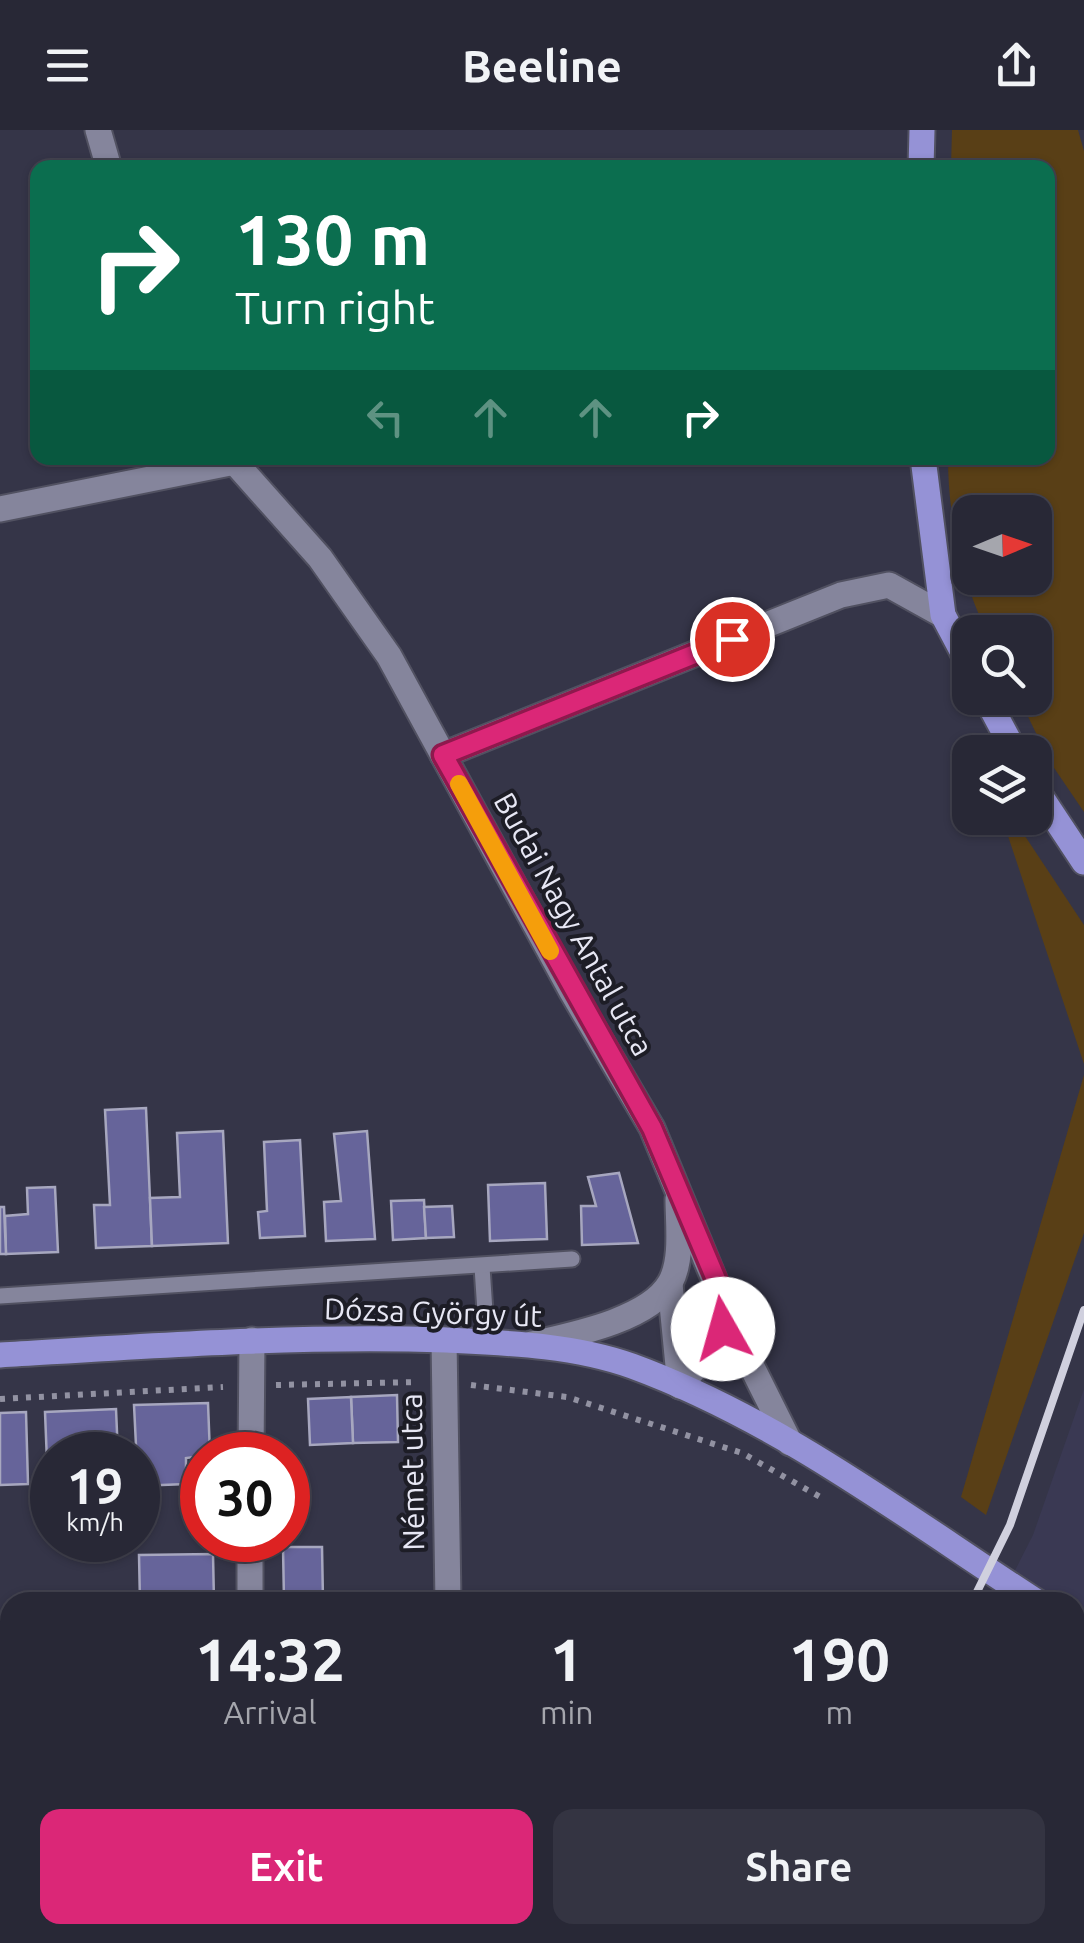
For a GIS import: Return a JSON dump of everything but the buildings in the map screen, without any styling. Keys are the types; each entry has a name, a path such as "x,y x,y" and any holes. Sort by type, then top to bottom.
{"main road":[{"path":"921,160 922,130"},
{"path":"924,465 943,615 952,632"},
{"path":"1052,814 1084,862"},
{"name":"Dózsa György út","path":"0,1355 252,1340 444,1340 531,1344 629,1365 680,1386 790,1443 1021,1592"}],"street":[{"path":"98,130 107,160"},
{"path":"0,508 209,465"},
{"name":"Budai Nagy Antal utca","path":"237,465 320,558 389,656 652,1128 742,1348 790,1443"},
{"path":"443,755 841,595 889,585 943,615"},
{"name":"Budai Nagy Antal utca","path":"678,1184 678,1248 670,1284 680,1386"},
{"path":"531,1344 621,1322 670,1284"},
{"path":"680,1386 715,1344 723,1329 726,1303"},
{"path":"251,1432 252,1340"},
{"name":"Német utca","path":"444,1340 448,1592"},
{"path":"250,1562 250,1592"}],"lane":[{"path":"0,1296 572,1260"},
{"path":"482,1268 488,1341"}],"path":[{"path":"0,1399 251,1385 443,1381 567,1398 742,1454 826,1501"}],"shaded area":[{"path":"952,130 1078,130 1084,151 1084,812 1052,765 1052,735 1037,735 1027,715 1052,715 1052,615 979,615 972,595 1052,595 1052,495 952,495 952,513 948,465 1055,465 1055,160 951,160"},
{"path":"1008,835 1024,835 1084,925 1084,1064"},
{"path":"1084,1075 1084,1233 986,1515 961,1497"},
{"path":"1084,1389 1084,1592 1004,1592 1033,1535"}],"railway":[{"path":"977,1592 1010,1525 1084,1310"}],"slow traffic":[{"path":"459,784 550,951"}],"route":[{"path":"723,1329 726,1303 652,1128 572,992 443,755 732,639"}]}
